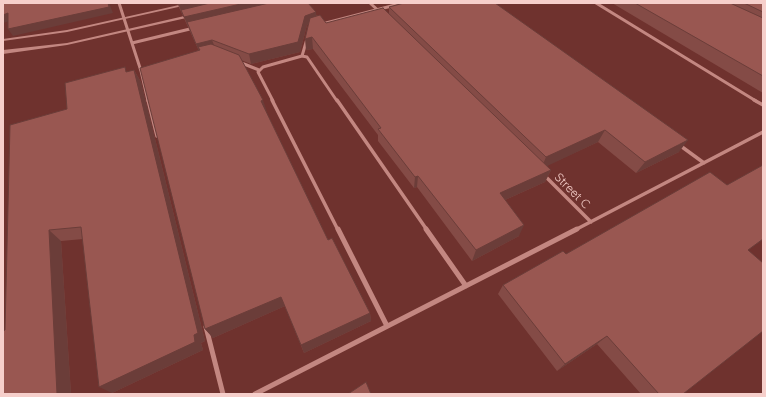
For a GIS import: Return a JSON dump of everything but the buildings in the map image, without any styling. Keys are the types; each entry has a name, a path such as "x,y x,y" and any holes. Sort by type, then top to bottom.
{"street":[{"path":"119,3 140,71 158,140"},
{"path":"3,40 67,31 194,3"},
{"path":"370,3 382,15"},
{"path":"317,25 403,3"},
{"path":"596,3 763,105"},
{"path":"3,52 67,44 198,14"},
{"path":"132,43 199,27"},
{"path":"302,56 308,35"},
{"path":"259,70 263,67 302,56 307,57 466,286"},
{"path":"237,61 259,70"},
{"path":"140,71 148,69"},
{"path":"259,70 258,72 387,326"},
{"path":"255,394 763,132"},
{"path":"671,140 704,163"},
{"name":"Street C","path":"540,172 591,222"},
{"path":"206,325 223,394"}]}
